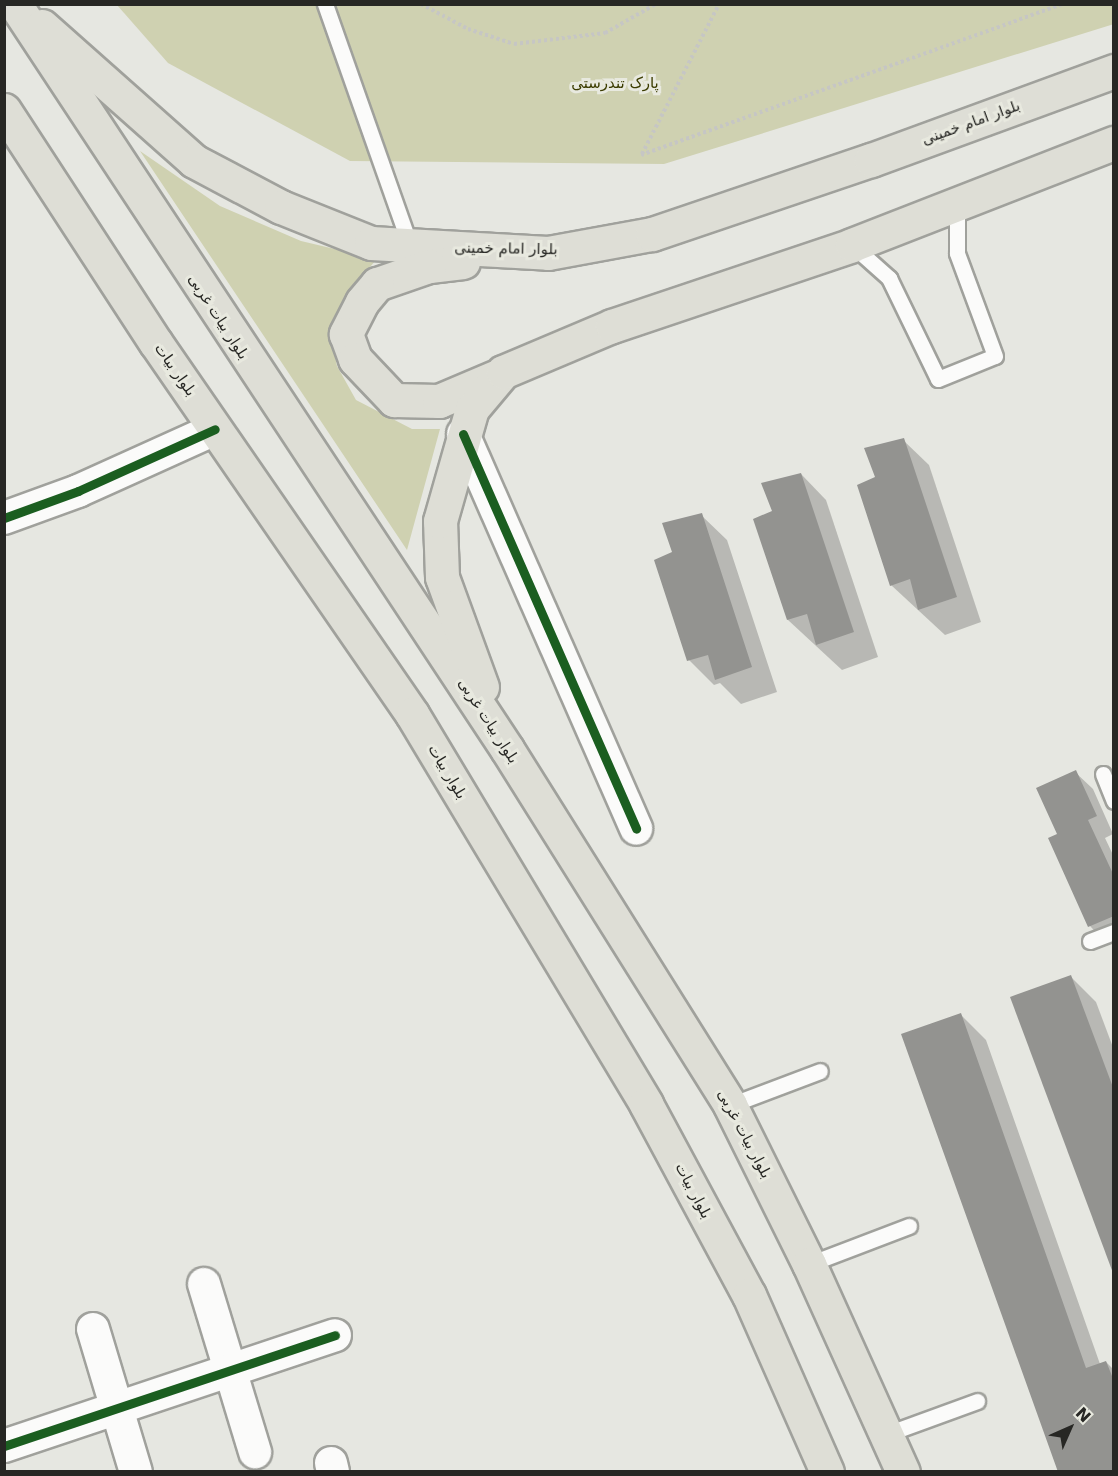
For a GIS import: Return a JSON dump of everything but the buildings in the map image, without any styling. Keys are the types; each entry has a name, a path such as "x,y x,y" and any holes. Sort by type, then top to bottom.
{"main road":[{"name":"بلوار امام خمینی","path":"16,4 194,161 281,207 371,243 410,246 548,253 652,234 871,160 1113,71"},
{"name":"بلوار بیات غربی","path":"16,4 507,749 730,1105 809,1264 903,1472"},
{"name":"بلوار بیات","path":"4,110 215,429 412,714 646,1104 749,1295 827,1472"},
{"path":"548,253 429,266 377,284 362,302 346,334 355,359 394,400 439,401 612,326 852,245 1113,142"},
{"path":"503,372 472,410 463,434 440,521 442,577 507,749"}],"street":[{"path":"4,518 78,491 215,429"},
{"path":"463,434 636,829"},
{"path":"204,1284 255,1452"},
{"path":"93,1329 119,1408 136,1472"},
{"path":"4,1446 335,1335"}],"lane":[{"path":"325,4 410,246"},
{"path":"852,245 889,278 938,379 957,372 995,356 957,253 957,203"},
{"path":"1103,774 1113,801"},
{"path":"1090,940 1113,932"},
{"path":"730,1105 820,1071"},
{"path":"809,1264 909,1226"},
{"path":"887,1434 977,1401"}],"path":[{"path":"421,4 468,29 514,44 605,33 656,4"},
{"path":"719,4 641,155 1063,4"}],"green space":[{"name":"پارک تندرستی","path":"1113,4 1114,24 664,164 350,161 168,63 117,5"},
{"path":"140,151 220,206 301,241 377,259 346,294 330,332 337,366 356,400 412,429 440,429 407,550"}],"cycle path":[{"path":"4,518 78,491 215,429"},
{"path":"463,434 636,829"},
{"path":"4,1446 335,1335"}]}
